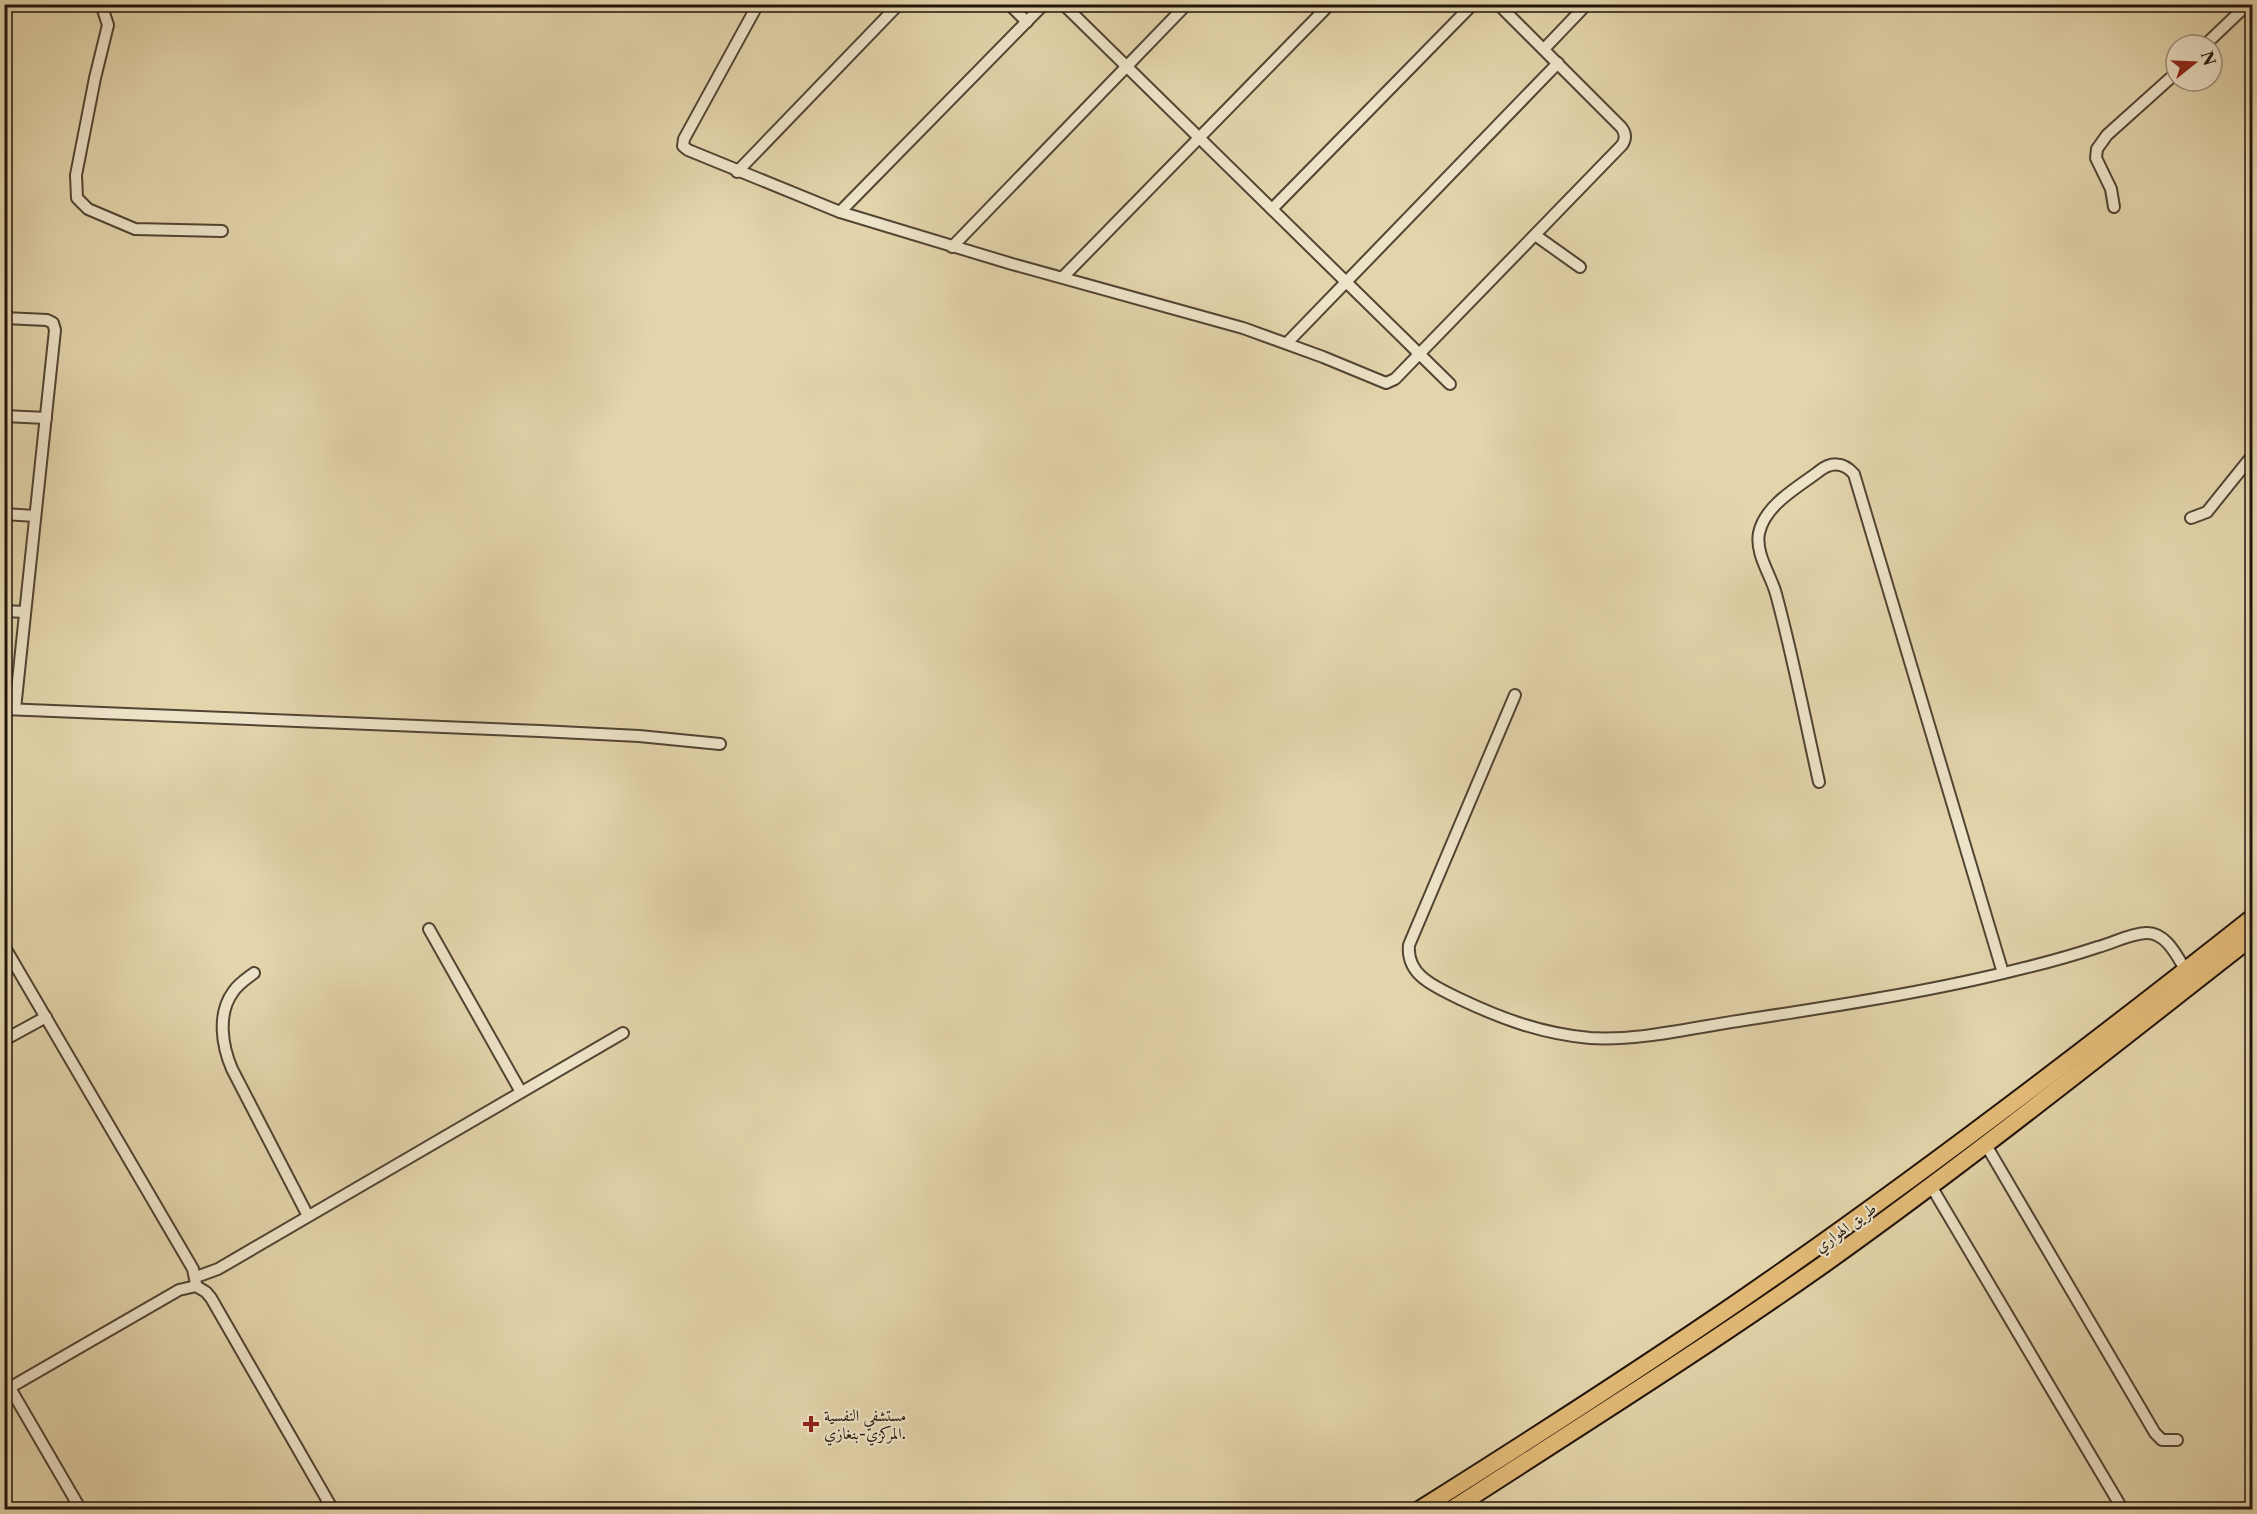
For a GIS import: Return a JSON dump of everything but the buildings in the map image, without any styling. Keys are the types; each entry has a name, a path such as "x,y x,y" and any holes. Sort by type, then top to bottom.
{"highway":[{"name":"طريق الهواري","path":"1419,1509 1526,1444 1756,1290 1900,1186 2253,918"},
{"name":"طريق الهواري","path":"1451,1509 1728,1330 1824,1264 1986,1145 2253,937"}],"street":[{"path":"101,4 108,25 76,175 77,198 88,209 135,228 222,231"},
{"path":"758,4 683,142 688,150 737,172 840,212 952,247 1202,315 1287,343 1386,383 1395,380 1622,145 1625,139 1623,130 1498,4"},
{"path":"737,172 899,4"},
{"path":"1009,4 1027,22"},
{"path":"840,212 1044,4"},
{"path":"1063,4 1450,384"},
{"path":"952,247 1187,4"},
{"path":"1064,277 1330,4"},
{"path":"1272,210 1473,4"},
{"path":"1544,49 1587,4"},
{"path":"2217,33 2247,4"},
{"path":"1287,343 1557,63"},
{"path":"2114,207 2109,183 2096,158 2097,149 2107,135 2164,84"},
{"path":"1535,235 1580,267"},
{"path":"4,318 47,320 55,326 25,612 10,709 562,732 720,744"},
{"path":"4,416 46,418"},
{"path":"2191,518 2207,512 2253,456"},
{"path":"1819,782 1776,592 1760,549 1759,534 1764,519 1780,500 1824,467 1834,464 1844,465 1854,474 2003,973"},
{"path":"4,514 35,516"},
{"path":"4,611 25,612"},
{"path":"1515,695 1409,945 1410,961 1419,976 1489,1013 1522,1026 1562,1035 1593,1038 1640,1036 1855,1003 2003,973 2101,947 2122,937 2147,933 2157,934 2165,939 2186,971"},
{"path":"429,929 521,1092"},
{"path":"4,946 193,1269 196,1282 211,1298 333,1509"},
{"path":"254,974 238,986 229,998 224,1020 224,1047 232,1069 308,1216"},
{"path":"4,1040 45,1017"},
{"path":"81,1509 7,1389 196,1282 623,1033"},
{"path":"1986,1145 2155,1433 2162,1440 2177,1440"},
{"path":"1931,1186 2123,1509"}],"place":[{"name":"مستشفي النفسية المركزي-بنغازي.","path":"811,1424"}]}
